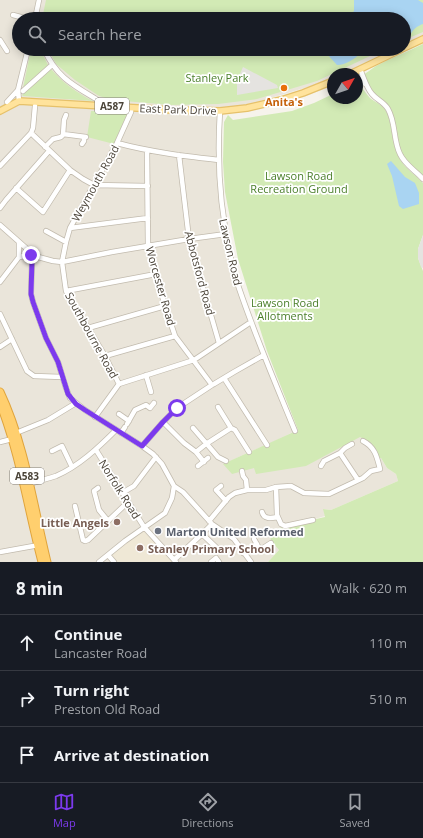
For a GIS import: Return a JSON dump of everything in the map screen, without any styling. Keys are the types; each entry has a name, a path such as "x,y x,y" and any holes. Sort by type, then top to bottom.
{"highway":[{"name":"A583","path":"0,392 8,411 40,545 42,562"},
{"name":"A583","path":"0,403 14,436"},
{"name":"A583","path":"40,545 47,562"}],"main road":[{"path":"411,44 423,39"},
{"path":"363,69 388,56"},
{"name":"East Park Drive","path":"19,101 171,110 220,111 247,108 281,100 327,83"},
{"path":"0,111 19,101"}],"street":[{"path":"36,12 39,0"},
{"path":"0,40 7,51"},
{"path":"19,101 27,56"},
{"path":"48,56 57,72 73,86 96,99"},
{"path":"7,102 52,65"},
{"path":"363,82 375,98 382,101 389,110 398,149 408,166 423,179"},
{"path":"0,166 31,133 33,128 35,106"},
{"name":"Weymouth Road","path":"62,262 70,228 117,143 131,112 129,107"},
{"name":"Lawson Road","path":"220,111 219,160 221,201 226,234 235,275 264,355 295,431"},
{"path":"45,147 53,139 61,137 66,118"},
{"path":"31,133 70,170 94,185 148,186"},
{"path":"63,134 85,137 82,144"},
{"path":"117,143 147,150 219,160"},
{"path":"0,208 50,150"},
{"name":"Worcester Road","path":"147,150 148,246 175,336 212,385"},
{"name":"Abbotsford Road","path":"179,155 189,239 219,343"},
{"path":"16,188 43,212 70,170"},
{"path":"70,228 148,218"},
{"path":"0,225 28,250 31,255 31,294 33,302 46,338 58,362 68,394 76,404 142,446 156,457 162,464 174,486 183,492 211,522 234,539 251,562"},
{"path":"46,231 66,242"},
{"path":"18,257 31,255 62,262 189,239 226,234"},
{"path":"0,282 18,257 19,242"},
{"name":"Southbourne Road","path":"62,262 66,291 105,356 119,384"},
{"path":"66,291 156,274"},
{"path":"88,328 165,306"},
{"path":"0,314 27,371 34,376 62,377"},
{"path":"95,417 119,384 194,360 252,322"},
{"path":"105,356 175,336"},
{"path":"0,347 12,339"},
{"path":"142,446 177,408 212,385 264,355"},
{"path":"146,375 151,392"},
{"path":"224,378 267,445"},
{"path":"121,433 135,410 146,405 150,408 154,403"},
{"path":"0,442 48,420 76,404"},
{"path":"218,408 231,428 235,430 249,452"},
{"path":"119,414 127,424"},
{"path":"163,422 184,443 196,452 204,462"},
{"path":"193,428 218,457 226,461"},
{"path":"196,452 231,428"},
{"path":"26,484 55,476 79,463 96,450 116,430"},
{"path":"175,561 202,534 226,501 239,491 266,490 276,487 290,486 304,493 329,494 371,472 380,469 377,458 370,445 363,441"},
{"path":"321,466 324,461 340,454 345,448 352,444"},
{"path":"52,451 62,446 72,467"},
{"name":"Norfolk Road","path":"96,450 144,527 175,561"},
{"path":"340,454 358,480"},
{"path":"122,493 134,486 156,457"},
{"path":"198,466 208,458"},
{"path":"242,471 246,480 247,490"},
{"path":"99,562 124,541 165,513 172,498 174,486"},
{"path":"221,486 216,490 226,501"},
{"path":"276,487 278,517 280,524 285,526 313,520"},
{"path":"98,488 94,491 99,510 108,521"},
{"path":"75,506 83,540 85,541 128,502"},
{"path":"262,512 264,517 278,517"},
{"path":"202,534 219,550"},
{"path":"254,536 260,550 271,543"},
{"path":"243,553 257,544"},
{"path":"0,552 40,545"},
{"path":"108,555 114,562"},
{"path":"211,562 217,560"}],"shaded area":[{"path":"0,0 423,0 423,35 411,41 411,12 12,12 12,56 378,56 354,68 327,68 327,80 321,83 247,105 221,111 221,201 235,275 295,431 224,464 254,468 305,466 360,436 372,443 387,468 396,474 398,481 331,510 324,509 325,516 269,532 271,541 279,550 268,562 47,562 0,392"},
{"path":"243,67 277,85 278,88 237,95 237,81"},
{"path":"423,235 423,268 421,267 418,258 418,249"},
{"path":"0,403 42,562 0,562"},
{"name":"Stanley Primary School","path":"144,527 176,562 114,562 108,555"}],"green space":[{"path":"46,0 423,0 423,32 411,37 411,12 43,12"},
{"path":"423,44 423,179 401,155 389,110 375,97 363,77 363,74 376,66 397,56 411,56 411,50"},
{"path":"30,56 44,56 48,65 23,88"},
{"name":"Stanley Park","path":"52,56 370,56 345,68 327,68 327,76 317,81 257,99 218,104 171,105 112,100 99,96 75,80 56,64"},
{"path":"51,69 70,87 93,101 22,95"},
{"name":"Lawson Road Recreation Ground","path":"363,89 370,98 385,109 388,114 395,148 399,158 405,166 423,183 423,235 418,249 418,258 423,271 423,562 268,562 279,550 271,541 269,532 285,526 325,517 323,509 331,510 398,481 396,474 387,468 381,458 379,458 368,443 370,442 360,437 306,466 256,474 254,468 232,474 223,464 298,430 267,351 238,259 225,192 223,162 224,122 228,115 233,120 292,111 327,97 327,104 363,104"},
{"path":"91,111 128,113 114,144 87,137"}],"water":[{"path":"354,0 418,0 423,3 423,24 415,28 411,34 411,12 353,12"},
{"path":"329,56 357,56 347,63 337,65"},
{"path":"391,161 405,177 415,183 419,193 419,204 403,209 399,206 392,176 387,164"}],"place":[{"name":"Anita's","path":"284,88"},
{"name":"Little Angels","path":"117,522"},
{"name":"Marton United Reformed","path":"158,531"},
{"name":"Stanley Primary School","path":"140,548"}],"route":[{"path":"31,255 31,294 33,302 46,338 58,362 70,398 99,420 142,446 153,432 177,408"}],"park label":[{"name":"Lawson Road Allotments","path":"285,308"}]}
